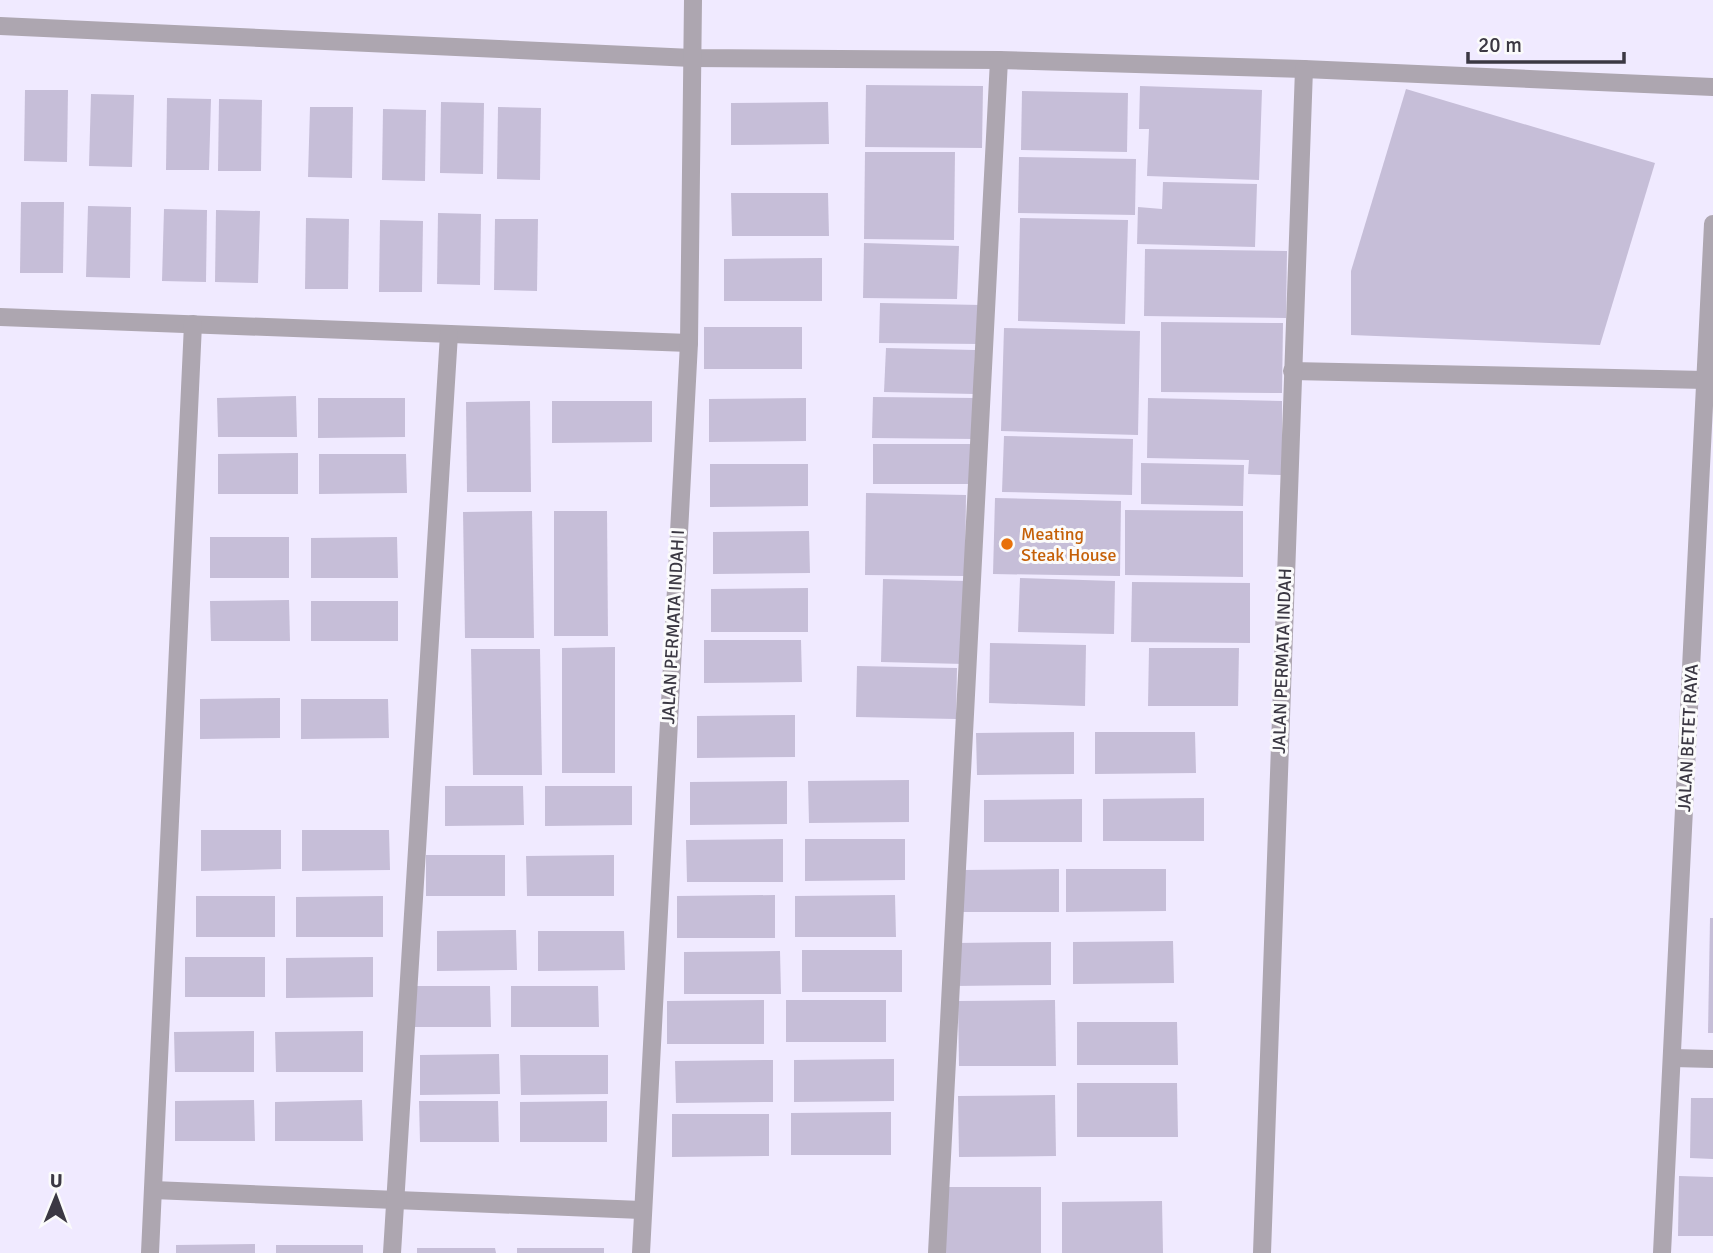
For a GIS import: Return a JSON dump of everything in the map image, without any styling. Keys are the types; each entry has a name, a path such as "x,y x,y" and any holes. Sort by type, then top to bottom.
{"street":[{"name":"JALAN PERMATA INDAH I","path":"641,1253 641,1210 689,343 693,0"},
{"path":"0,26 692,58 999,60 1304,69 1713,87"},
{"path":"937,1253 999,60"},
{"name":"JALAN PERMATA INDAH","path":"1262,1253 1304,69"},
{"name":"JALAN BETET RAYA","path":"1662,1253 1713,224"},
{"path":"0,317 689,343"},
{"path":"150,1253 193,324"},
{"path":"392,1253 449,334"},
{"path":"1292,371 1705,380"},
{"path":"1673,1058 1713,1059"},
{"path":"153,1190 641,1210"}],"building":[{"path":"866,85 983,86 982,148 865,147"},
{"path":"1140,86 1262,90 1259,180 1147,176 1149,129 1139,129"},
{"path":"1406,89 1655,163 1600,345 1351,335 1351,271"},
{"path":"25,90 68,90 67,162 24,161"},
{"path":"1022,91 1128,93 1127,152 1021,150"},
{"path":"91,94 134,95 132,167 89,166"},
{"path":"167,98 211,99 209,170 166,170"},
{"path":"219,99 262,100 261,171 218,171"},
{"path":"441,102 484,103 483,174 440,173"},
{"path":"828,102 829,144 731,145 731,103"},
{"path":"310,107 353,107 352,178 308,177"},
{"path":"498,107 541,108 540,180 497,179"},
{"path":"383,109 426,110 425,181 382,180"},
{"path":"865,152 955,152 954,240 864,239"},
{"path":"1019,157 1136,159 1135,215 1018,213"},
{"path":"1163,182 1257,184 1255,247 1137,244 1138,207 1162,209"},
{"path":"731,193 828,193 829,236 732,236"},
{"path":"21,202 64,202 63,273 20,273"},
{"path":"88,206 131,207 130,278 86,277"},
{"path":"164,209 207,210 206,282 162,281"},
{"path":"216,210 260,211 258,283 215,282"},
{"path":"438,213 481,214 480,285 437,284"},
{"path":"306,218 349,219 348,289 305,289"},
{"path":"1020,218 1128,220 1125,324 1018,321"},
{"path":"495,219 538,219 537,291 494,290"},
{"path":"380,220 423,221 422,292 379,292"},
{"path":"864,243 959,246 957,299 863,298"},
{"path":"1145,249 1287,251 1286,318 1144,316"},
{"path":"822,258 822,301 724,301 724,259"},
{"path":"880,303 981,305 980,344 879,343"},
{"path":"1161,322 1283,323 1282,393 1161,392"},
{"path":"704,327 802,327 802,369 704,369"},
{"path":"1004,328 1140,331 1138,435 1001,431"},
{"path":"886,348 975,350 974,394 884,392"},
{"path":"296,396 297,437 218,437 217,398"},
{"path":"873,397 976,398 975,439 872,438"},
{"path":"318,398 405,398 405,437 318,438"},
{"path":"806,398 806,441 709,442 709,399"},
{"path":"1148,398 1282,401 1282,475 1248,474 1249,460 1147,458"},
{"path":"530,401 531,492 467,492 466,402"},
{"path":"552,401 652,401 652,442 552,443"},
{"path":"1004,436 1133,439 1132,495 1002,492"},
{"path":"873,444 973,444 973,484 873,484"},
{"path":"298,453 298,494 218,494 218,454"},
{"path":"319,454 406,454 407,493 319,494"},
{"path":"1141,463 1244,465 1243,506 1141,504"},
{"path":"710,464 808,464 808,506 710,507"},
{"path":"866,493 966,495 965,576 865,575"},
{"path":"995,498 1121,501 1120,576 993,574"},
{"path":"1125,510 1243,511 1243,577 1125,575"},
{"path":"532,511 534,638 465,638 463,512"},
{"path":"554,511 607,511 608,636 554,636"},
{"path":"809,531 810,573 713,574 713,532"},
{"path":"210,537 289,537 289,578 210,578"},
{"path":"397,537 398,578 311,578 311,538"},
{"path":"1020,578 1115,581 1114,634 1018,632"},
{"path":"883,579 967,581 964,664 881,662"},
{"path":"1132,582 1250,583 1250,643 1131,642"},
{"path":"808,588 808,632 711,632 711,589"},
{"path":"289,600 290,641 211,641 210,601"},
{"path":"311,601 398,601 398,641 311,641"},
{"path":"704,640 801,640 802,682 704,683"},
{"path":"990,643 1086,645 1085,706 989,703"},
{"path":"615,647 615,773 562,773 562,648"},
{"path":"1149,648 1239,648 1238,706 1148,706"},
{"path":"471,649 540,649 542,775 473,775"},
{"path":"857,666 957,668 956,719 856,717"},
{"path":"280,698 280,738 200,739 200,699"},
{"path":"301,699 388,699 389,738 301,739"},
{"path":"795,715 795,757 697,758 697,716"},
{"path":"1074,732 1074,774 977,775 976,733"},
{"path":"1095,732 1195,732 1196,773 1095,774"},
{"path":"909,780 909,822 809,823 808,781"},
{"path":"787,781 787,824 690,825 690,782"},
{"path":"445,786 523,786 524,825 445,826"},
{"path":"545,786 632,786 632,825 545,826"},
{"path":"1204,798 1204,841 1103,841 1103,799"},
{"path":"1082,799 1082,842 984,842 984,800"},
{"path":"201,830 281,830 281,869 201,871"},
{"path":"302,830 389,830 390,870 302,871"},
{"path":"783,839 783,882 687,882 686,840"},
{"path":"805,839 905,839 905,880 805,881"},
{"path":"426,855 505,855 505,896 426,896"},
{"path":"614,855 614,896 527,896 526,856"},
{"path":"1059,869 1059,912 963,912 962,870"},
{"path":"1066,869 1166,869 1166,911 1066,912"},
{"path":"775,895 775,938 677,938 677,896"},
{"path":"895,895 896,937 795,937 795,896"},
{"path":"196,896 275,896 275,937 196,937"},
{"path":"383,896 383,937 296,937 296,897"},
{"path":"1710,918 1713,918 1713,1033 1708,1033"},
{"path":"516,930 517,970 437,971 437,931"},
{"path":"538,931 624,931 625,970 538,971"},
{"path":"1173,941 1174,983 1073,984 1073,942"},
{"path":"1051,942 1051,985 954,986 954,943"},
{"path":"802,950 902,950 902,992 802,992"},
{"path":"780,951 781,994 684,994 684,952"},
{"path":"185,957 265,957 265,997 185,997"},
{"path":"373,957 373,997 286,998 286,958"},
{"path":"411,986 490,986 491,1027 411,1027"},
{"path":"511,986 598,986 599,1027 511,1027"},
{"path":"764,1000 764,1044 667,1044 667,1001"},
{"path":"786,1000 886,1000 886,1042 786,1042"},
{"path":"1055,1000 1056,1066 959,1066 958,1001"},
{"path":"1077,1022 1177,1022 1178,1065 1077,1065"},
{"path":"254,1031 254,1072 175,1072 174,1032"},
{"path":"363,1031 363,1072 276,1072 275,1032"},
{"path":"499,1054 500,1094 420,1095 420,1055"},
{"path":"520,1055 608,1055 608,1094 521,1095"},
{"path":"894,1059 894,1101 794,1102 794,1060"},
{"path":"773,1060 773,1102 676,1103 675,1061"},
{"path":"1077,1083 1177,1083 1178,1137 1077,1137"},
{"path":"1055,1095 1056,1156 959,1157 958,1096"},
{"path":"1691,1098 1713,1098 1713,1159 1690,1158"},
{"path":"254,1100 255,1141 175,1141 175,1101"},
{"path":"362,1100 363,1141 275,1141 275,1102"},
{"path":"419,1101 498,1101 499,1142 420,1142"},
{"path":"607,1101 607,1142 520,1142 520,1102"},
{"path":"891,1112 891,1155 791,1155 791,1113"},
{"path":"672,1114 769,1114 769,1156 672,1157"},
{"path":"1679,1176 1713,1177 1713,1236 1678,1236"},
{"path":"943,1187 1041,1187 1041,1253 943,1253"},
{"path":"1162,1201 1163,1253 1062,1253 1062,1202"},
{"path":"255,1244 255,1253 176,1253 176,1245"},
{"path":"276,1245 363,1245 363,1253 276,1253"},
{"path":"417,1248 495,1248 496,1253 417,1253"},
{"path":"517,1248 604,1248 604,1253 517,1253"}],"place":[{"name":"Meating Steak House","path":"1007,544"}]}
